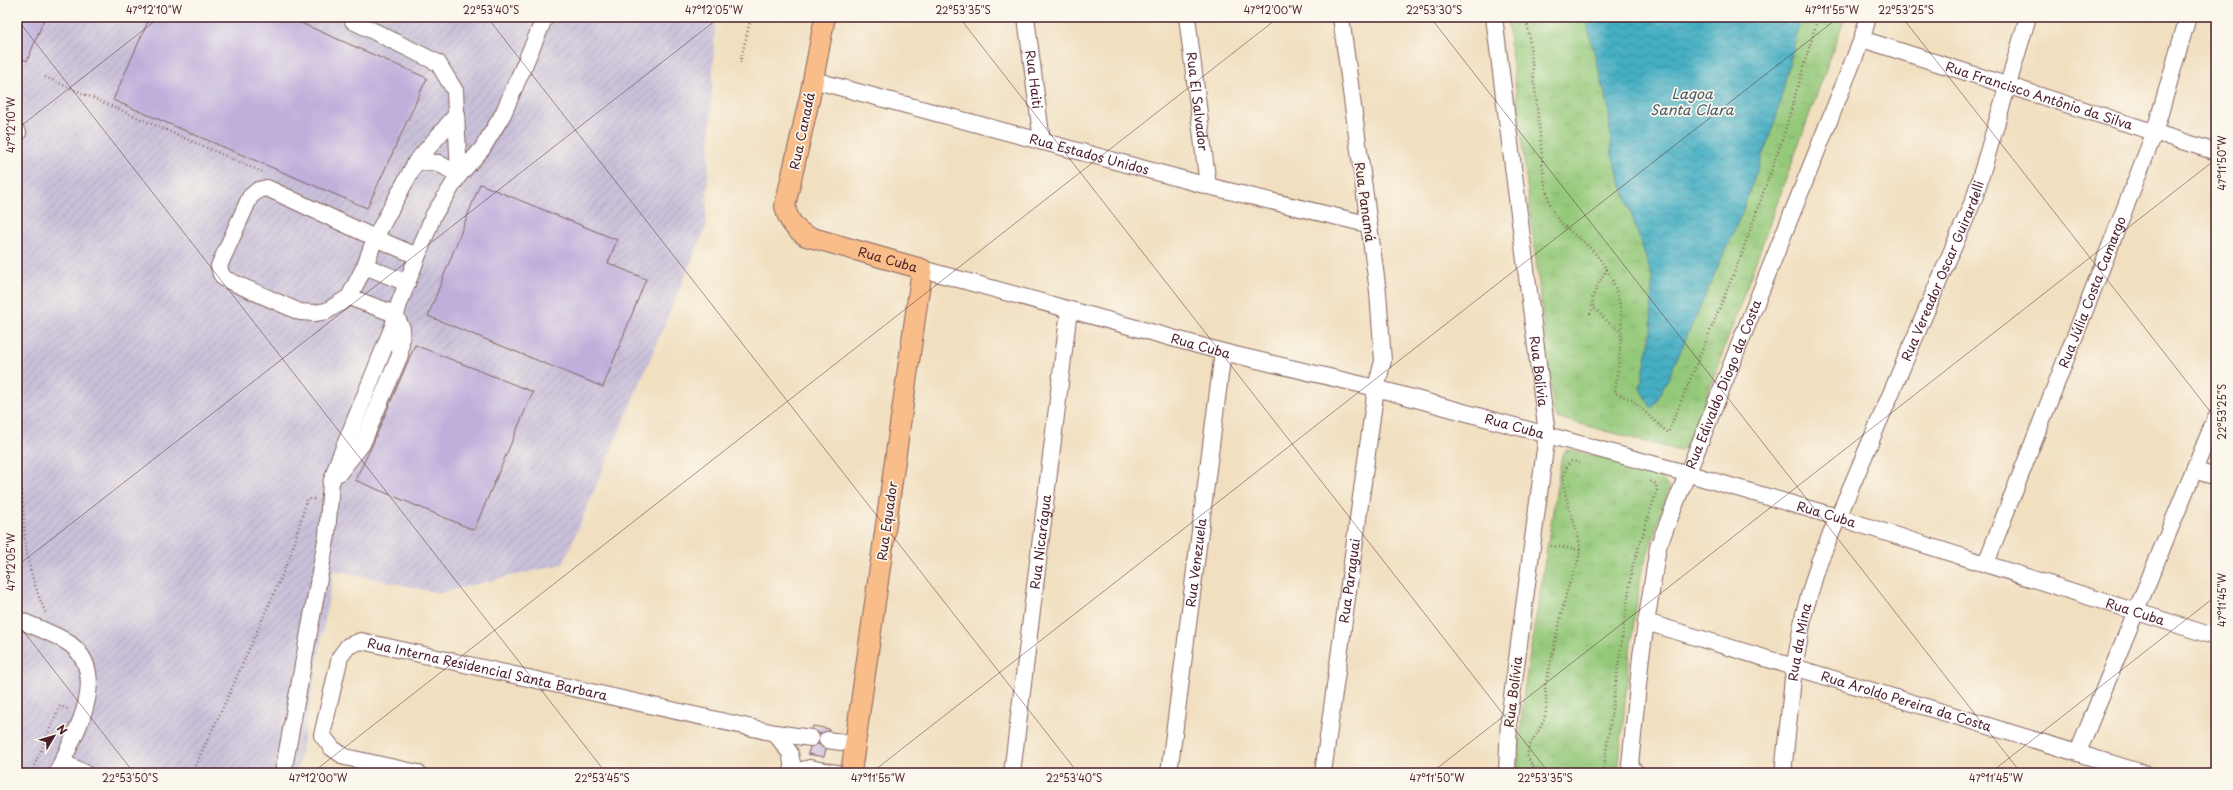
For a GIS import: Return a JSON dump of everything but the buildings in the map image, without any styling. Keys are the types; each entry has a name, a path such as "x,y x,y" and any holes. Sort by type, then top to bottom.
{"main road":[{"name":"Rua Canadá","path":"806,236 795,228 787,218 785,206 813,80 825,17"},
{"name":"Rua Cuba","path":"806,236 922,269"},
{"name":"Rua Equador","path":"851,773 922,269"}],"street":[{"path":"283,773 327,536 328,499 331,483 393,326 395,314 432,216 459,175 482,149 503,114 545,17"},
{"name":"Rua Haiti","path":"1026,17 1042,142"},
{"name":"Rua El Salvador","path":"1186,17 1208,186"},
{"name":"Rua Panamá","path":"1341,17 1367,224 1378,292 1382,361 1376,388"},
{"name":"Rua Bolívia","path":"1494,17 1547,434 1509,719 1507,773"},
{"name":"Rua Edivaldo Diogo da Costa","path":"1633,769 1640,656 1658,547 1689,474 1862,39 1868,17"},
{"name":"Rua Vereador Oscar Guirardelli","path":"1837,517 1974,199 2028,17"},
{"name":"Rua Júlia Costa Camargo","path":"1986,563 2154,134 2188,17"},
{"path":"353,21 438,63 455,91 459,175"},
{"name":"Rua Francisco Antônio da Silva","path":"1862,39 2154,134 2216,152"},
{"name":"Rua Estados Unidos","path":"813,80 1208,186 1367,224"},
{"path":"417,256 375,238 267,188 258,190 250,197 219,266 220,274 225,279 300,312 316,313 327,311 349,296 365,266 375,238 416,162 457,114"},
{"path":"416,162 438,162 459,175"},
{"path":"365,266 407,283"},
{"name":"Rua Cuba","path":"922,269 1223,352 1376,388 1689,474 1837,517 1986,563 2216,637"},
{"path":"349,296 395,314"},
{"name":"Rua Nicarágua","path":"1012,773 1069,310"},
{"name":"Rua Venezuela","path":"1169,773 1223,352"},
{"name":"Rua Paraguai","path":"1323,773 1376,388"},
{"path":"2078,752 2216,417"},
{"path":"2194,470 2216,477"},
{"name":"Rua da Mina","path":"1783,773 1794,669 1804,613 1818,562 1837,517"},
{"path":"17,619 70,644 82,656 89,670 89,697 59,768 85,773"},
{"name":"Rua Aroldo Pereira da Costa","path":"1646,622 1794,669 2078,752 2143,773"},
{"name":"Rua Interna Residencial Santa Barbara","path":"418,773 345,757 332,748 322,735 340,657 348,646 361,641 775,733 811,738"},
{"path":"775,733 790,753 794,772 810,768 837,773"},
{"path":"827,740 856,744"}],"path":[{"path":"740,63 751,17"},
{"path":"1527,17 1545,186 1555,216 1584,241 1608,269 1620,301 1622,331 1615,393 1632,400 1668,433 1741,256 1784,134 1818,17"},
{"path":"45,77 267,174"},
{"path":"1590,314 1593,307 1592,299 1598,284 1608,269"},
{"path":"1593,307 1612,326 1622,331"},
{"path":"1539,773 1530,762 1528,747 1544,722 1547,699 1545,686 1568,590 1580,550 1578,534 1564,494 1563,483 1568,464 1572,461 1589,465"},
{"path":"17,471 23,491 26,542 36,591 55,636"},
{"path":"1603,773 1632,568 1657,490 1656,484 1649,480"},
{"path":"192,773 231,690 290,557 307,499 328,499"},
{"path":"1551,546 1580,550"},
{"path":"31,773 60,706 81,715"}],"shaded area":[{"path":"17,17 700,17 715,23 706,227 563,564 439,593 334,570 297,773 17,773"}],"green space":[{"path":"1507,17 1845,17 1689,445 1680,451 1558,418 1554,412"},
{"path":"1570,450 1655,470 1669,488 1641,574 1631,642 1618,773 1517,773 1524,691 1562,455 1565,451"}],"water":[{"name":"Lagoa Santa Clara","path":"1585,17 1801,17 1776,118 1741,215 1667,381 1652,409 1640,389 1651,334 1652,277 1612,155 1608,106"}]}
